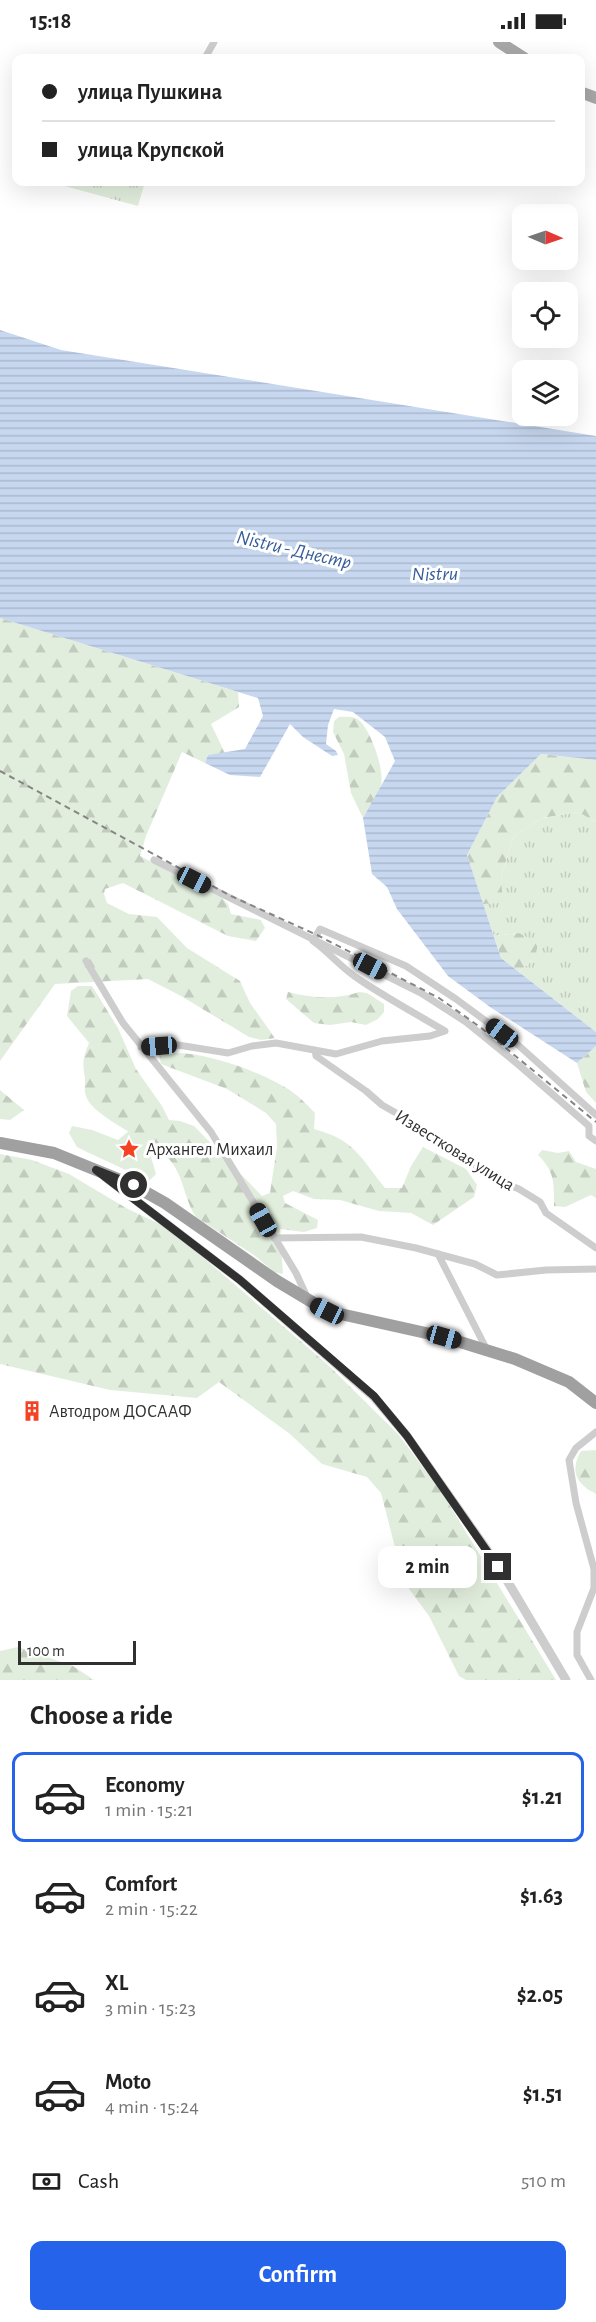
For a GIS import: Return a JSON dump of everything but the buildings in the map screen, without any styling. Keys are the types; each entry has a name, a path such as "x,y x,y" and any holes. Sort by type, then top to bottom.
{"highway":[{"path":"0,1143 54,1154 151,1194 309,1302 337,1315 411,1329 487,1350 568,1382 596,1403"}],"main road":[{"path":"499,42 518,54"}],"street":[{"path":"154,860 314,941 370,966 420,993 466,1022 520,1065 589,1126 589,1136 596,1141"},
{"path":"314,941 320,929 406,966 517,1044 596,1115"},
{"path":"141,1047 178,1045 228,1053 252,1046 276,1043 336,1054 382,1041 430,1036 445,1031 359,980 331,959 327,951 314,941"},
{"path":"86,961 123,1023 211,1132 296,1273 309,1302"},
{"name":"Известковая улица","path":"315,1050 316,1056 366,1090 382,1105 412,1122 499,1181 519,1189 540,1202 546,1213 596,1248"},
{"path":"96,1170 240,1280 374,1396 407,1436 486,1549 566,1680"},
{"path":"274,1238 361,1237 475,1264 497,1275 546,1270 596,1269"},
{"path":"438,1254 487,1350"},
{"path":"591,1680 577,1655 577,1632 594,1588 594,1569 576,1503 569,1460 576,1448 596,1432"}],"green space":[{"path":"65,186 144,186 138,206"},
{"path":"0,618 238,692 239,707 211,724 225,753 208,755 205,763 182,752 146,836 140,856 222,898 228,904 231,914 261,920 265,928 256,941 228,936 123,883 105,889 104,894 107,903 129,914 157,917 187,948 240,981 250,1003 275,1038 261,1040 249,1037 148,979 55,984 0,1061"},
{"path":"339,717 353,717 362,723 379,760 382,778 380,789 363,818 351,793 344,754 333,732 334,721"},
{"path":"541,754 596,760 596,822 578,812 542,818 513,837 501,878 503,903 483,904 467,855 497,797"},
{"path":"578,812 596,822 596,1032 519,972 535,958 519,933 494,936 483,904 502,902 501,878 513,837 542,818"},
{"path":"519,933 538,943 535,958 519,972 501,958 494,936"},
{"path":"78,986 92,986 118,1028 136,1069 169,1120 194,1126 262,1196 270,1193 277,1147 276,1124 266,1113 227,1089 161,1064 159,1054 191,1054 209,1057 278,1083 301,1099 315,1113 314,1129 328,1133 348,1144 385,1188 402,1188 411,1166 423,1147 466,1169 477,1185 474,1197 433,1225 411,1213 379,1211 340,1200 314,1199 293,1191 283,1196 285,1203 318,1220 317,1228 304,1232 280,1229 283,1274 274,1272 254,1255 196,1217 178,1173 169,1159 110,1120 91,1104 85,1092 83,1064 89,1043 67,1016 71,991"},
{"path":"288,992 324,997 367,993 384,1004 384,1012 378,1019 366,1025 351,1022 330,1025 314,1023 286,999"},
{"path":"596,1046 596,1103 586,1092 577,1063"},
{"path":"0,1090 24,1110 10,1120 0,1119"},
{"path":"72,1126 92,1130 118,1140 130,1130 147,1143 156,1174 149,1181 77,1147 69,1133"},
{"path":"542,1150 558,1153 569,1151 576,1162 596,1169 596,1198 591,1195 565,1207 554,1206 551,1173 538,1155"},
{"path":"0,1154 32,1160 69,1174 126,1208 170,1229 326,1363 398,1434 441,1491 556,1680 466,1680 459,1676 429,1616 404,1582 381,1493 367,1477 322,1464 290,1434 219,1382 197,1398 110,1390 0,1364"},
{"path":"596,1450 596,1494 580,1482 575,1469 581,1451"},
{"path":"18,1647 73,1666 94,1680 0,1680 0,1651"}],"water":[{"name":"Nistru","path":"0,330 61,350 512,422 512,426 534,426 596,436 596,760 541,754 497,797 467,855 501,958 596,1032 596,1046 577,1063 490,1007 448,976 397,909 387,887 372,874 363,818 395,761 385,737 353,712 334,709 328,725 326,744 338,755 332,756 303,737 290,724 260,777 230,775 205,763 208,755 245,749 263,716 258,698 0,618"}],"railway":[{"path":"0,771 231,896 317,935 439,998 480,1027 596,1122"}],"place":[{"name":"Архангел Михаил","path":"129,1149"},
{"name":"Автодром ДОСААФ","path":"32,1411"}],"route":[{"path":"134,1185 96,1170 240,1280 374,1396 407,1436 498,1567"}],"water label":[{"name":"Nistru - Днестр","path":"294,549"}]}
